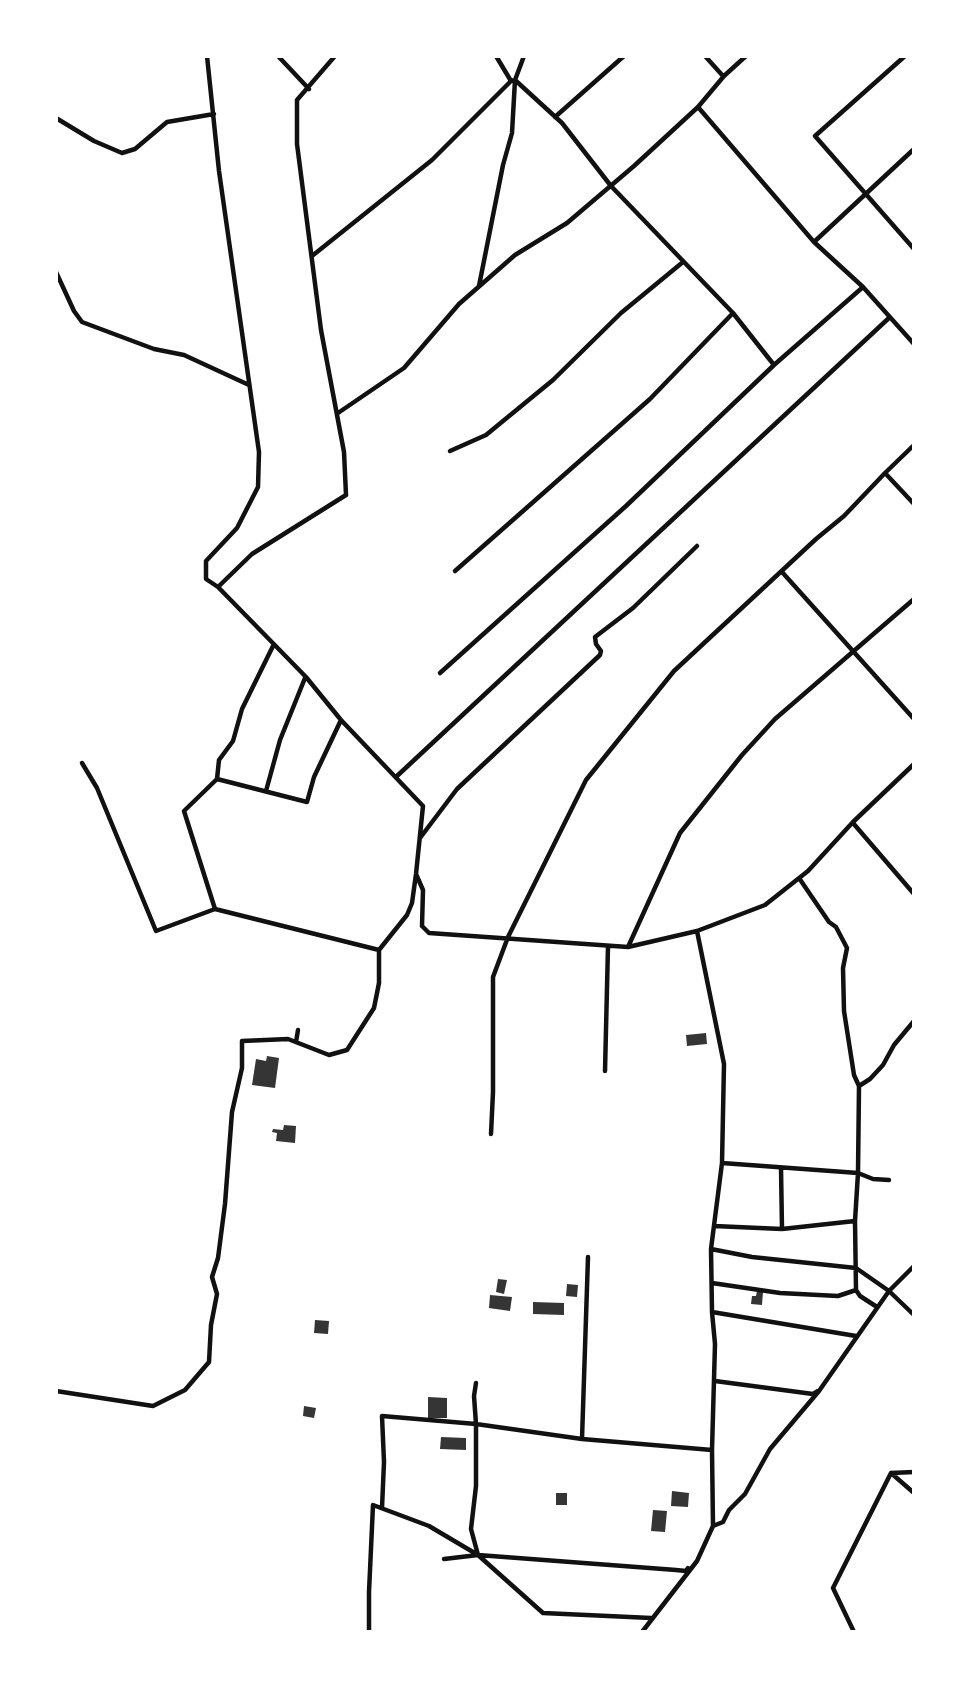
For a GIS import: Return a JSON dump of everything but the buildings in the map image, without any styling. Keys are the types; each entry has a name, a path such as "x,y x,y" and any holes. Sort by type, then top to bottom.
{"street":[{"path":"56,1391 153,1406 185,1390 209,1362 211,1325 217,1294 212,1277 218,1258 225,1204 232,1112 242,1068 242,1041 288,1039 329,1055 347,1050 374,1007 379,983 379,950 407,915 412,903 416,874 423,806 341,720 306,677 218,587 206,579 206,561 237,528 258,487 258,452 219,171 207,56"},
{"path":"278,56 309,89"},
{"path":"218,587 252,554 346,495 344,452 321,330 297,144 297,100 335,56"},
{"path":"496,56 513,81 555,117 611,186 733,313 774,365"},
{"path":"312,256 432,160 513,81 524,56"},
{"path":"555,117 624,56"},
{"path":"705,56 723,76"},
{"path":"338,412 404,368 459,304 516,255 567,223 611,186 698,107 723,76 746,56"},
{"path":"905,56 815,136 914,249"},
{"path":"479,287 512,133 513,81"},
{"path":"698,107 814,243 863,287 914,344"},
{"path":"56,118 94,141 122,153 135,149 167,122 214,114"},
{"path":"814,243 914,149"},
{"path":"450,452 485,435 514,412 553,380 621,313 683,262"},
{"path":"56,272 82,322 154,349 184,355 249,385"},
{"path":"440,673 626,506 774,365 863,287"},
{"path":"455,571 650,399 733,313"},
{"path":"397,776 890,317"},
{"path":"491,1134 494,1092 494,977 508,937 586,779 674,671 844,516 914,445"},
{"path":"885,473 914,504"},
{"path":"419,838 457,789 600,655 595,638 632,608 697,546"},
{"path":"782,572 914,719"},
{"path":"628,947 667,858 680,834 701,806 775,719 914,599"},
{"path":"215,909 184,811 217,779 219,760 233,741 242,709 273,646"},
{"path":"266,791 280,740 306,677"},
{"path":"217,779 307,802 314,777 341,720"},
{"path":"82,763 97,788 155,930 215,909 379,950"},
{"path":"416,874 424,890 422,926 429,933 628,947 697,931 765,905 799,878 914,764"},
{"path":"853,822 914,894"},
{"path":"799,878 836,928 847,948 843,968 844,1012 854,1075 859,1086 856,1290 860,1296 877,1307"},
{"path":"642,1632 697,1560 713,1526 715,1381 711,1249 722,1163 724,1064 697,931"},
{"path":"605,1071 608,946"},
{"path":"859,1086 883,1065 894,1045 914,1021"},
{"path":"296,1042 298,1030"},
{"path":"722,1163 858,1173 873,1179 889,1180"},
{"path":"781,1168 782,1228"},
{"path":"714,1226 782,1228 855,1221"},
{"path":"711,1249 752,1257 856,1268 889,1291 914,1315"},
{"path":"582,1439 588,1257"},
{"path":"713,1526 723,1522 729,1510 745,1494 770,1449 819,1391 889,1291 914,1266"},
{"path":"712,1283 780,1293 838,1296 856,1290"},
{"path":"712,1312 856,1336"},
{"path":"715,1381 813,1394 819,1391"},
{"path":"476,1383 476,1486 471,1529 478,1555"},
{"path":"382,1508 382,1416 477,1424 582,1439 712,1450"},
{"path":"891,1473 914,1472"},
{"path":"891,1473 914,1493"},
{"path":"854,1632 833,1588 891,1473"},
{"path":"369,1632 373,1505 429,1526 478,1555 543,1613 651,1618"},
{"path":"444,1559 478,1555 686,1571 697,1560"}]}
